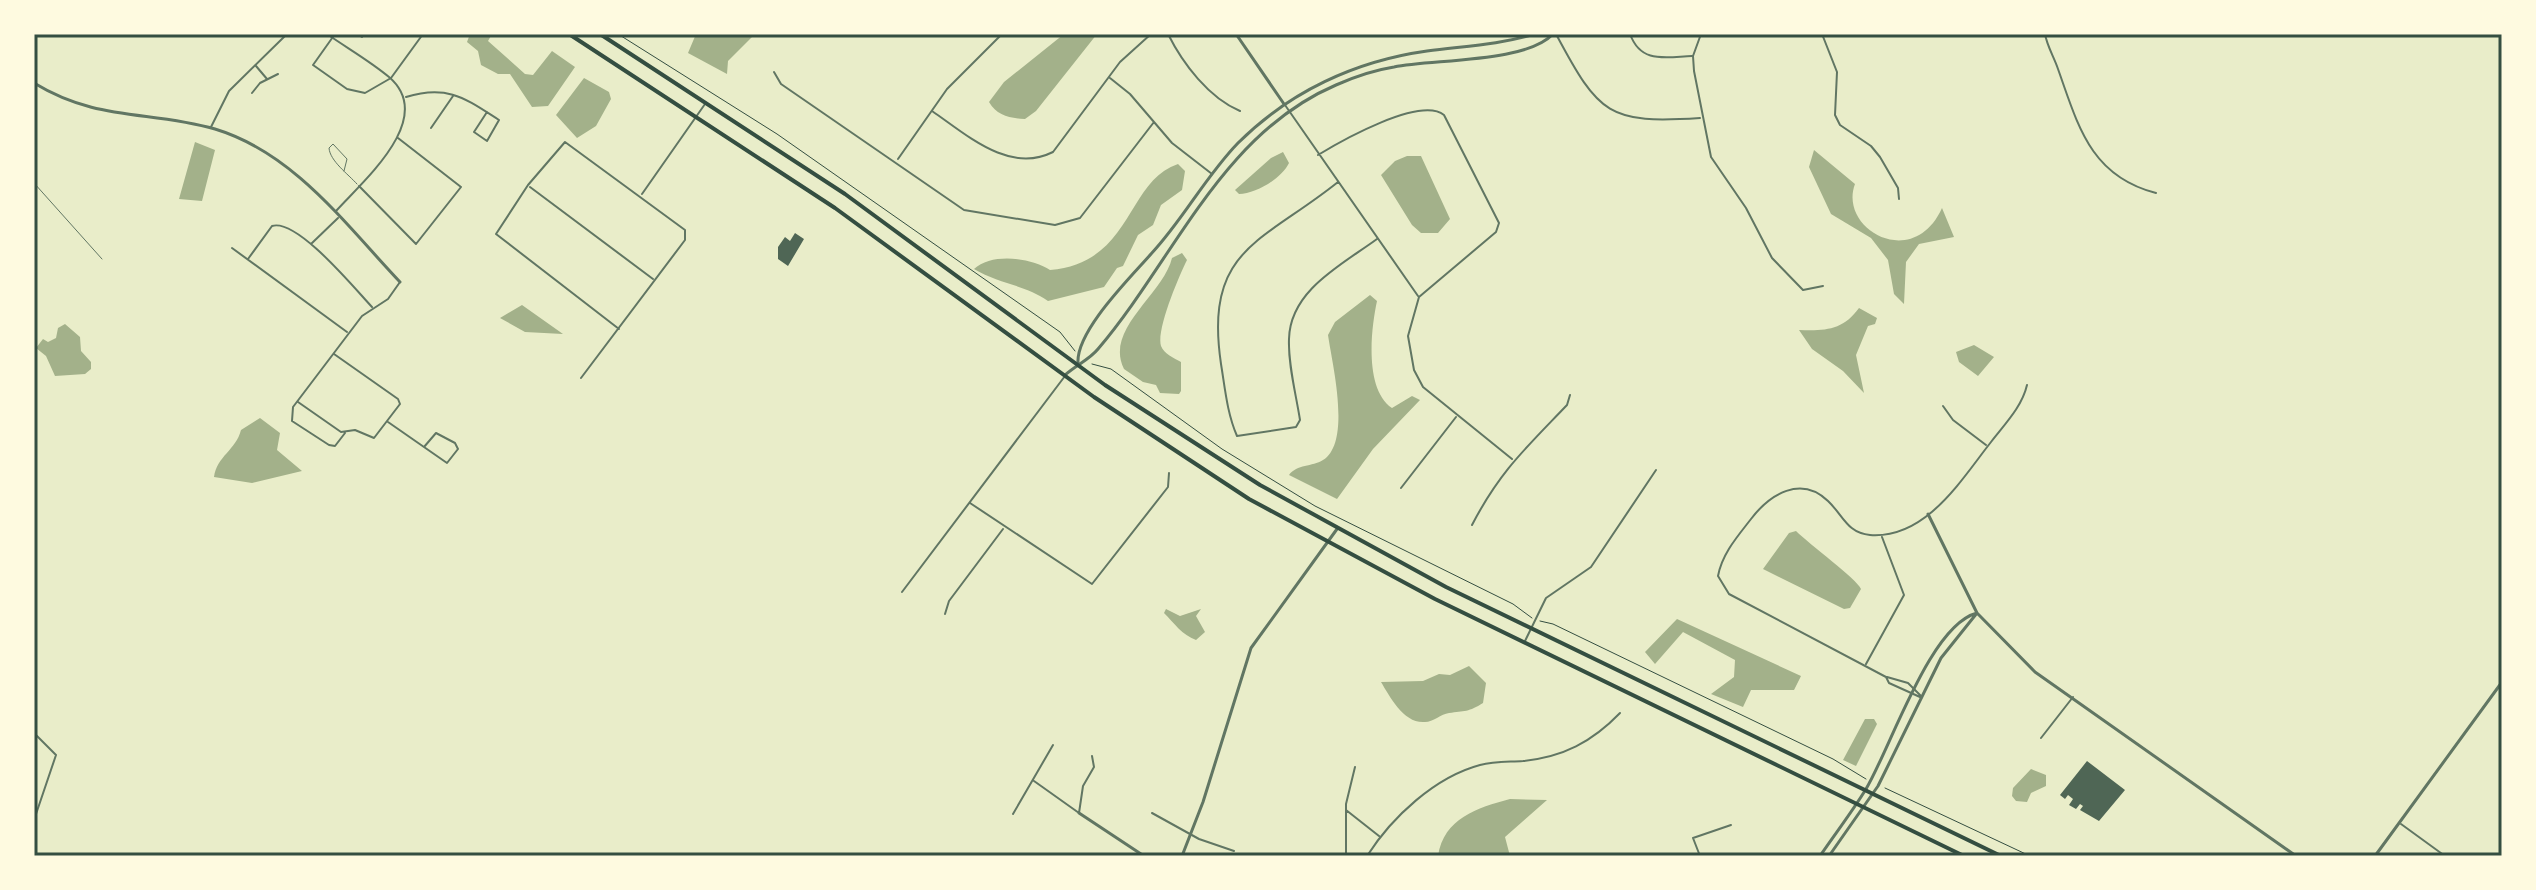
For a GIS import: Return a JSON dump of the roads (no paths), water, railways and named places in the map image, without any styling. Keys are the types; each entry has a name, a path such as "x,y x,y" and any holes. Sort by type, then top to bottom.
{"main road":[{"path":"569,34 835,208 1153,439 1327,544 1964,856"},
{"path":"600,34 609,36 845,194 1078,363 1241,472 1337,529 2001,856"}],"street":[{"path":"211,128 229,91 287,34"},
{"path":"327,34 391,78 405,98 407,109 398,138 335,212"},
{"path":"357,34 362,37 364,34"},
{"path":"334,36 313,65 347,89 365,93 391,78 423,34"},
{"path":"897,160 947,89 1002,34"},
{"path":"932,111 996,153 1042,157 1053,152 1132,49 1151,34"},
{"path":"1168,34 1177,52 1222,103 1240,111"},
{"path":"1236,34 1419,297"},
{"path":"1078,363 1077,353 1125,283 1158,247 1212,174 1245,137 1284,104 1330,77 1375,62 1426,51 1499,44 1535,34"},
{"path":"902,592 1065,375 1086,360 1143,290 1165,254 1232,164 1289,112 1334,86 1380,70 1501,55 1545,42 1555,34 1581,79 1610,109 1633,119 1653,122 1701,118"},
{"path":"1630,34 1637,49 1647,56 1693,56"},
{"path":"1701,34 1693,56 1701,118 1711,157 1746,208 1782,272 1803,290 1823,286"},
{"path":"1822,34 1837,72 1835,115 1840,125 1871,146 1880,157 1898,188 1899,199"},
{"path":"2045,34 2080,134 2099,160 2142,190 2156,193"},
{"path":"255,65 267,79"},
{"path":"774,72 781,84 897,160 964,210 1039,223 1067,224 1084,213 1154,122"},
{"path":"252,93 267,79 278,74"},
{"path":"1109,78 1130,94 1172,143 1212,174"},
{"path":"34,83 76,104 102,112 211,128 261,148 303,179 400,282 388,299 372,307 348,333 333,353 297,401 290,415 292,421 335,446 345,433 355,430 374,438 400,404 398,399 333,353"},
{"path":"405,98 428,92 466,97 499,120 487,141 474,132 487,112"},
{"path":"431,128 453,95"},
{"path":"641,195 706,103"},
{"path":"1318,155 1374,124 1411,114 1440,111 1444,115 1499,223 1496,232 1419,297 1408,336 1414,370 1423,387 1512,459"},
{"path":"359,186 416,244 461,187 398,138"},
{"path":"581,378 619,329 654,279 685,240 685,230 565,142 528,185 496,234 619,329"},
{"path":"1338,182 1248,246 1227,275 1219,297 1216,329 1228,409 1237,436 1296,427 1300,420 1288,339 1298,306 1312,286 1377,239"},
{"path":"528,185 654,279"},
{"path":"310,245 339,217"},
{"path":"248,259 272,226 278,224 310,245 372,307"},
{"path":"232,248 348,333"},
{"path":"1922,697 1889,683 1886,677 1865,665 1729,594 1718,576 1720,562 1766,501 1781,491 1800,488 1817,494 1827,500 1846,525 1861,534 1881,535 1928,514 1944,503 2016,410 2027,385"},
{"path":"1472,525 1490,490 1512,459 1567,405 1570,395"},
{"path":"297,401 345,433"},
{"path":"1943,406 1953,420 1987,446"},
{"path":"1401,488 1457,416"},
{"path":"387,421 424,447 447,463 458,449 455,443 436,433 424,447"},
{"path":"1524,643 1533,619 1546,598 1591,567 1656,470"},
{"path":"970,503 1003,528 1092,584 1168,487 1169,473"},
{"path":"1928,514 1977,613 2035,672 2296,856"},
{"path":"945,614 949,601 1003,528"},
{"path":"1182,856 1251,648 1337,529"},
{"path":"1865,665 1904,595 1881,535"},
{"path":"1820,856 1866,789 1946,635 1966,616 1977,613"},
{"path":"1829,856 1878,786 1941,658 1977,613"},
{"path":"1886,677 1895,676 1916,688 1922,697"},
{"path":"2375,856 2502,682"},
{"path":"2041,738 2073,697"},
{"path":"1367,856 1380,837 1426,793 1455,773 1483,764 1543,758 1574,749 1602,732 1620,713"},
{"path":"34,733 56,755 34,820"},
{"path":"1013,814 1053,745"},
{"path":"1079,813 1083,786 1094,767 1092,756"},
{"path":"1346,856 1346,810 1355,767"},
{"path":"1034,781 1144,856"},
{"path":"1346,810 1380,837"},
{"path":"1152,813 1234,851"},
{"path":"2400,824 2445,856"},
{"path":"1700,856 1693,838 1731,825"}],"lane":[{"path":"344,171 347,159 333,144 328,152 344,171 359,186"},
{"path":"34,183 102,259"}]}
